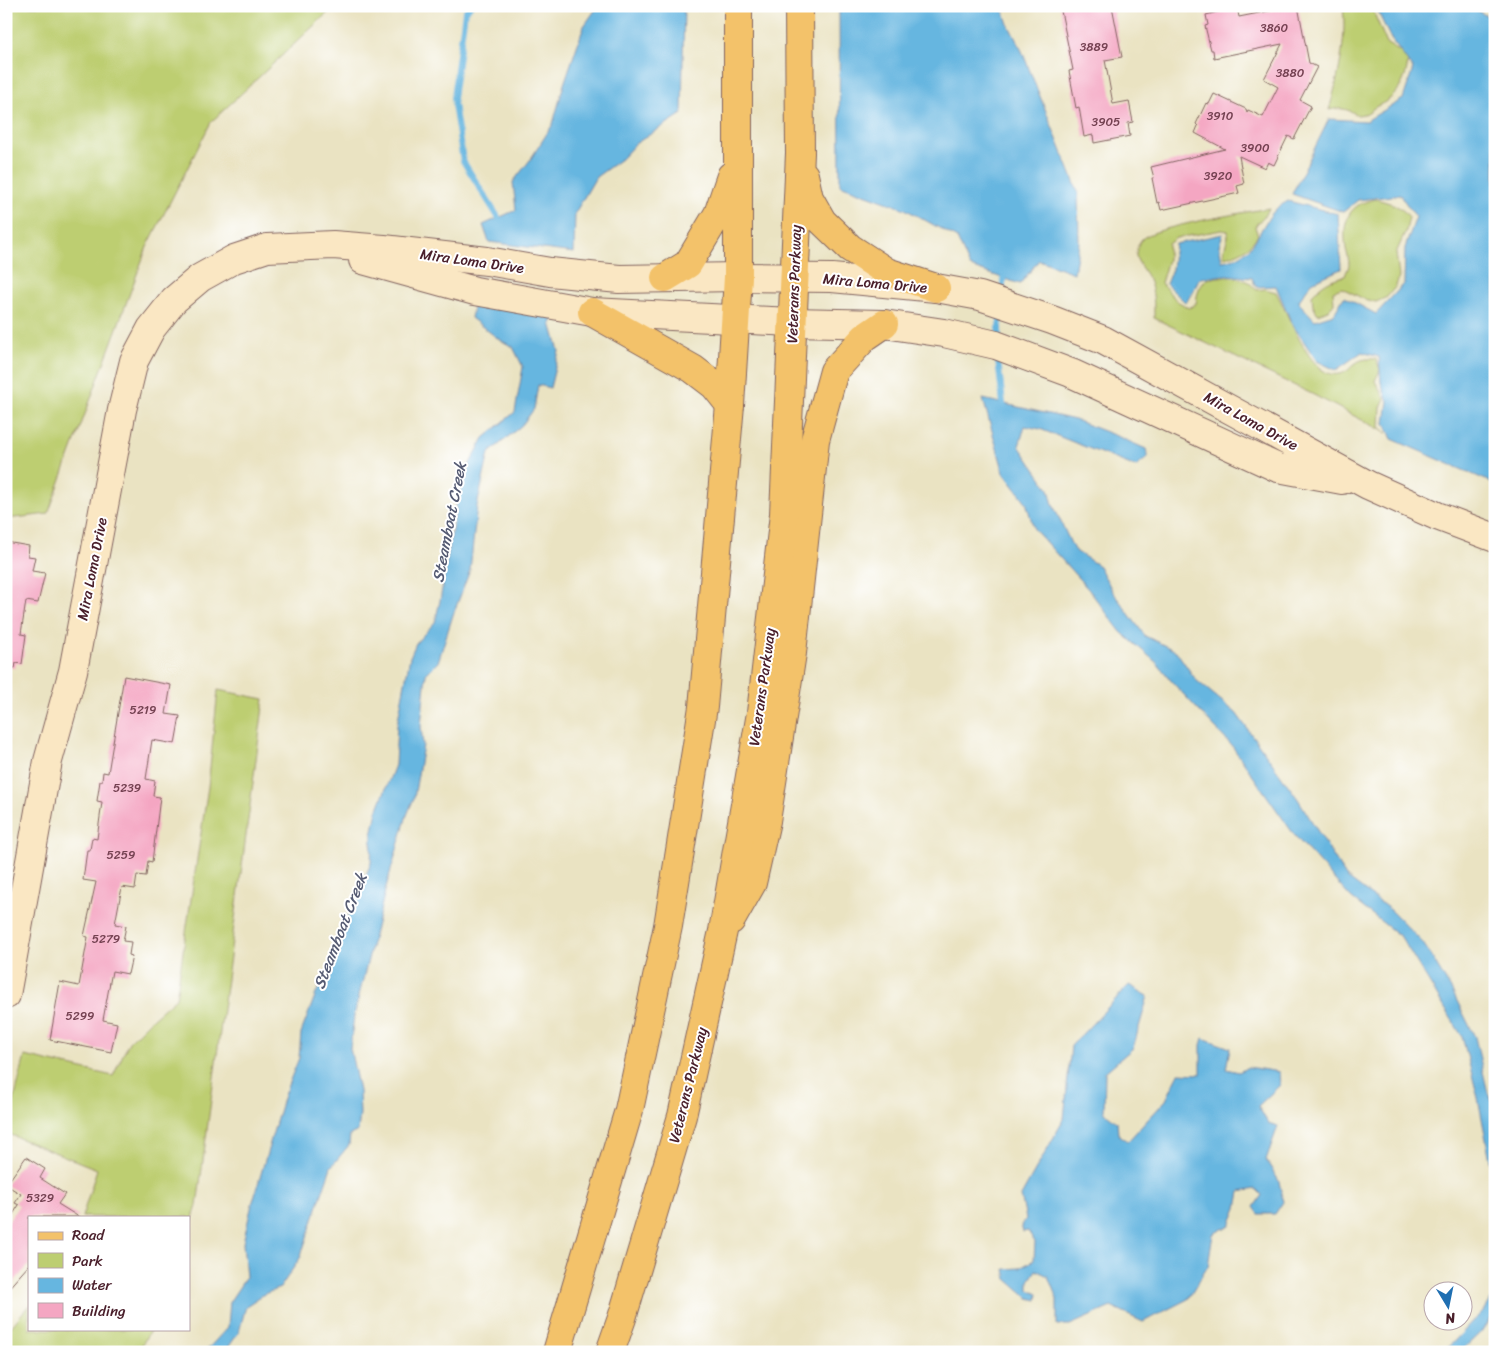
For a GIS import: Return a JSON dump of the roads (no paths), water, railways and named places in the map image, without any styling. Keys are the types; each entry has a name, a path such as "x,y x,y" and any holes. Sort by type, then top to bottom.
{"main road":[{"path":"557,1352 629,1110 668,926 703,707 730,405 738,277 738,6"},
{"name":"Veterans Parkway","path":"610,1352 622,1318 682,1116 722,936 761,712 784,514 800,153 799,6"},
{"path":"800,153 809,198 822,222 850,248 887,272 936,288"},
{"path":"665,278 688,264 693,256 718,214 738,158"},
{"path":"592,312 693,369 714,385 730,405"},
{"path":"722,936 752,883 766,821 792,653 815,440 834,371 865,337 884,324"}],"street":[{"name":"Mira Loma Drive","path":"6,995 48,760 73,671 122,410 134,361 150,329 174,300 200,278 234,259 267,248 333,245 384,249 574,275 619,279 832,278 936,288 980,296 1080,330 1120,348 1368,485 1437,516 1495,538"},
{"name":"Mira Loma Drive","path":"309,246 475,291 563,308 592,312 792,322 884,324 968,338 996,345 1071,372 1278,468 1368,485"}],"water":[{"path":"598,6 684,6 682,114 635,144 621,159 596,177 575,213 574,253 489,242 483,225 516,210 513,182 530,160 553,124 564,84 584,26"},
{"path":"839,6 1002,6 1078,192 1079,243 1074,273 1039,260 1020,284 970,267 957,238 905,209 840,185"},
{"path":"1372,6 1477,6 1478,11 1495,20 1495,484 1392,439 1385,423 1388,401 1381,383 1379,357 1362,352 1336,370 1317,361 1292,324 1276,286 1256,287 1252,278 1227,275 1200,278 1186,303 1166,284 1172,269 1175,244 1223,234 1219,245 1222,261 1233,259 1249,249 1275,210 1288,201 1338,214 1341,269 1312,282 1298,302 1315,320 1334,314 1344,297 1376,314 1404,284 1405,248 1416,217 1400,195 1358,200 1343,212 1292,194 1329,119 1366,121 1403,99 1413,69 1391,39 1376,8"},
{"path":"477,284 568,298 551,323 559,351 550,388 538,385 534,409 522,425 489,453 477,506 470,570 438,662 426,674 421,726 423,745 414,798 407,815 386,887 354,1016 350,1048 359,1091 360,1113 358,1131 350,1135 349,1145 331,1167 300,1258 280,1288 264,1294 246,1306 239,1332 225,1352 205,1352 228,1327 230,1301 246,1277 243,1243 251,1208 284,1095 299,1058 301,1033 315,996 333,960 339,938 371,863 372,835 377,811 395,765 397,725 410,657 416,643 435,622 457,500 468,467 484,438 515,412 523,367 513,347 500,340 471,318"},
{"path":"983,399 1075,420 1146,449 1148,457 1136,467 1040,429 1025,426 1019,446 1049,489 1053,505 1074,550 1099,566 1113,592 1145,636 1176,651 1196,680 1236,713 1298,799 1346,877 1392,911 1423,943 1452,991 1475,1037 1488,1093 1495,1105 1495,1186 1478,1098 1462,1036 1401,937 1351,898 1295,836 1232,746 1173,683 1157,663 1121,632 1089,590 1034,529 1026,502 1004,473"},
{"path":"1129,985 1148,996 1133,1048 1105,1072 1104,1112 1117,1122 1118,1134 1128,1141 1166,1100 1179,1073 1201,1074 1201,1045 1203,1038 1230,1048 1226,1069 1239,1072 1248,1067 1279,1072 1280,1085 1258,1106 1268,1123 1278,1126 1266,1160 1279,1181 1283,1202 1275,1214 1259,1214 1254,1207 1262,1195 1256,1189 1240,1192 1237,1208 1230,1225 1213,1234 1208,1266 1188,1299 1143,1322 1111,1307 1070,1325 1057,1325 1057,1299 1048,1276 1036,1270 1029,1281 1029,1290 1038,1294 1037,1300 1029,1298 1007,1279 1005,1269 1020,1268 1034,1260 1035,1242 1028,1231 1023,1232 1021,1225 1026,1219 1021,1196 1064,1119 1071,1046"},
{"path":"1495,1292 1495,1311 1481,1332 1460,1352 1444,1352 1465,1330 1474,1330 1474,1320 1483,1311"}],"waterway":[{"name":"Steamboat Creek","path":"470,6 465,12 453,98 463,161 503,225"},
{"path":"1002,297 1004,272"},
{"path":"998,340 1001,310"},
{"path":"997,352 1004,412"}]}
